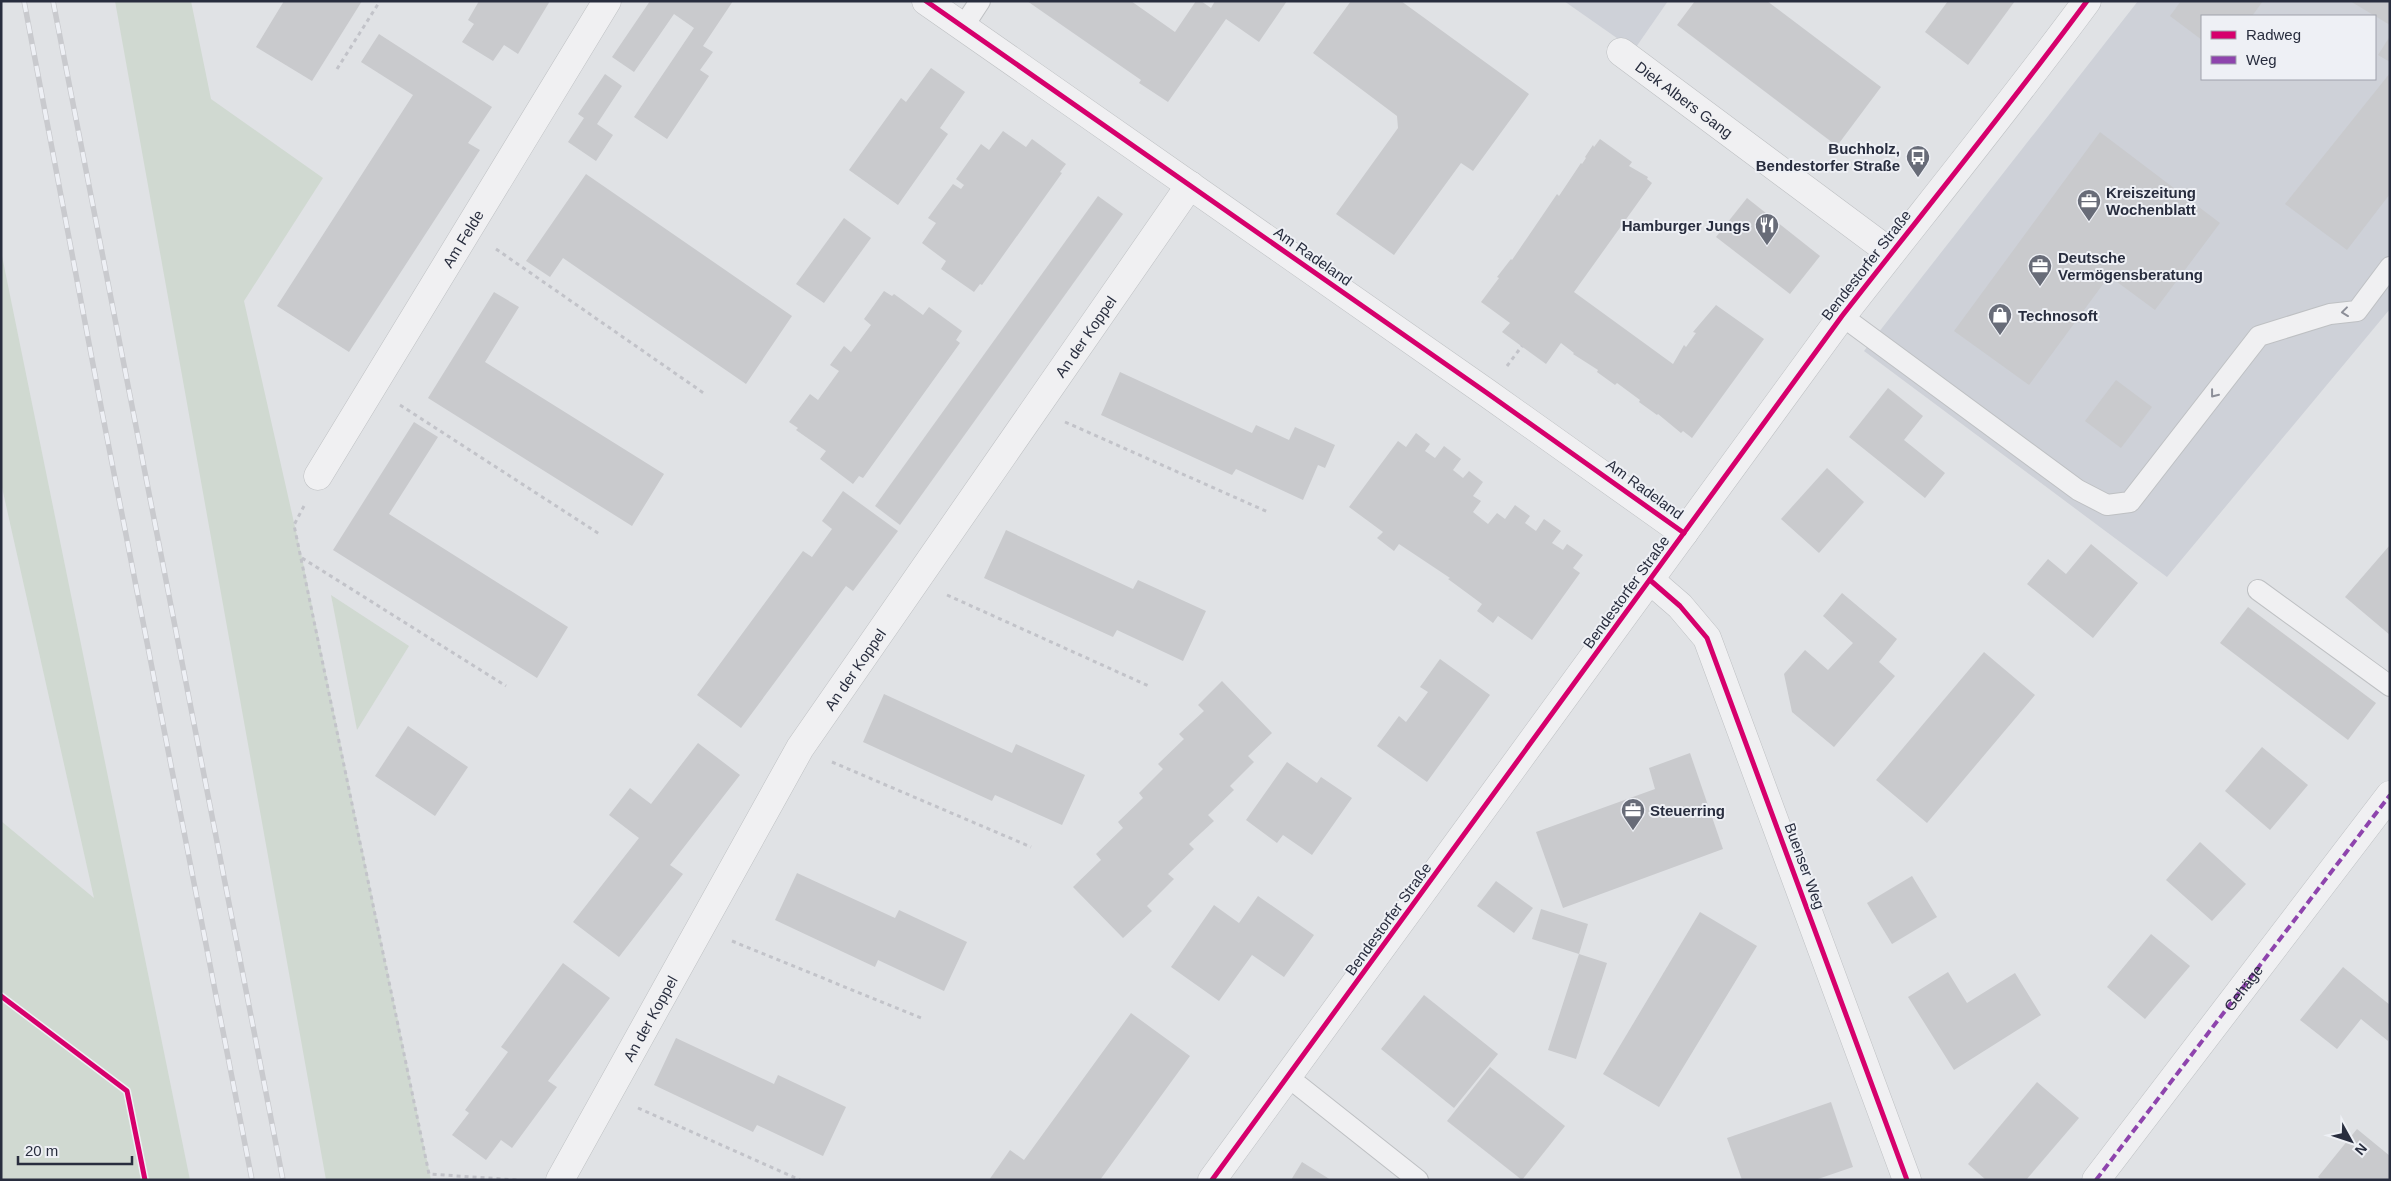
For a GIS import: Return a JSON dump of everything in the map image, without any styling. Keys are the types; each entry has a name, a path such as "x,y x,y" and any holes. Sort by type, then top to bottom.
{"street":[{"name":"Am Felde","path":"318,476 607,1"},
{"name":"Am Radeland","path":"926,1 1684,533"},
{"name":"Bendestorfer Straße","path":"1212,1180 1842,316 2022,91 2087,1"},
{"name":"Diek Albers Gang","path":"1621,52 1891,253"},
{"name":"An der Koppel","path":"560,1180 800,748 1190,185"},
{"name":"Buenser Weg","path":"1650,580 1680,606 1707,638 1907,1180"},
{"name":"Gehäge","path":"2096,1180 2390,795"}],"lane":[{"path":"963,27 980,1"},
{"path":"1842,316 2078,490 2107,505 2130,502 2259,336 2330,314 2357,311 2390,267"},
{"path":"2258,590 2390,686"},
{"path":"1288,1077 1418,1180"}],"path":[{"path":"337,69 380,1"},
{"path":"468,230 705,394"},
{"path":"373,387 601,535"},
{"path":"1035,409 1268,512"},
{"path":"318,476 294,525 429,1174 517,1180"},
{"path":"302,558 506,686"},
{"path":"915,582 1151,687"},
{"path":"800,748 1031,847"},
{"path":"700,928 921,1018"},
{"path":"607,1095 800,1180"}],"shaded area":[{"path":"115,1 191,1 211,99 323,178 244,301 302,558 431,1180 326,1180"},
{"path":"1564,1 1668,1 1634,50"},
{"path":"2138,1 2390,1 2390,309 2167,577 1864,351"},
{"path":"1,251 190,1180 1,1180 1,821 94,898 1,483"},
{"path":"331,595 409,646 357,730"}],"building":[{"path":"284,1 362,1 312,81 256,47"},
{"path":"479,1 550,1 518,54 504,45 493,61 462,42 474,24 468,20"},
{"path":"650,1 733,1 703,46 713,52 700,70 709,76 667,139 634,117 694,28 674,14 634,72 612,57"},
{"path":"1027,1 1131,1 1175,32 1196,1 1201,1 1211,8 1215,1 1287,1 1259,42 1226,19 1168,102 1139,83 1141,80"},
{"path":"1351,1 1401,1 1529,94 1473,171 1461,163 1394,255 1336,214 1398,128 1397,116 1313,53"},
{"path":"1695,1 1767,1 1881,87 1837,146 1677,25"},
{"path":"1948,1 2015,1 1968,65 1925,32"},
{"path":"2181,1 2263,1 2253,15 2201,15 2201,39 2170,16"},
{"path":"2350,1 2390,1 2390,25"},
{"path":"379,34 492,107 468,143 480,150 349,352 277,306 413,95 361,62"},
{"path":"2390,36 2390,62 2378,55"},
{"path":"931,68 965,92 940,128 948,134 898,205 849,170 901,98 906,102"},
{"path":"2390,73 2390,194 2347,250 2285,204"},
{"path":"605,74 622,86 597,124 613,135 596,161 568,142 584,118 578,114"},
{"path":"1003,131 1026,147 1032,139 1066,164 1060,172 1062,173 982,285 980,284 974,292 941,269 946,261 922,243 936,223 928,218 953,184 961,189 964,185 956,179 981,144 989,150"},
{"path":"2100,132 2220,223 2155,310 2109,276 2029,385 1954,331"},
{"path":"1600,139 1632,162 1629,166 1648,177 1647,179 1652,183 1574,292 1673,364 1684,345 1686,347 1696,333 1693,332 1716,305 1764,339 1692,438 1683,431 1681,433 1658,414 1639,402 1640,400 1617,383 1615,385 1561,343 1546,364 1502,332 1510,323 1481,302 1557,194 1559,196 1593,145 1594,147"},
{"path":"586,174 792,316 746,384 563,258 550,277 526,261"},
{"path":"1098,196 1123,214 900,525 875,506"},
{"path":"1747,198 1820,256 1790,294 1716,237"},
{"path":"844,218 871,238 824,303 796,284"},
{"path":"884,291 892,296 894,294 923,315 929,307 962,331 956,340 960,343 863,478 859,476 853,484 820,459 826,451 796,430 798,428 789,422 810,394 818,400 839,371 830,365 844,346 851,352 871,325 864,319"},
{"path":"494,292 519,307 485,362 664,474 632,526 428,398"},
{"path":"1120,372 1252,433 1256,425 1289,440 1295,427 1335,445 1325,468 1318,465 1303,500 1236,469 1232,475 1101,415"},
{"path":"2116,380 2152,407 2121,448 2085,421"},
{"path":"1888,388 1923,416 1904,440 1945,473 1925,498 1849,437"},
{"path":"414,422 438,437 389,514 568,627 537,678 333,550"},
{"path":"1416,433 1430,444 1425,451 1435,458 1444,446 1461,459 1453,470 1463,478 1469,471 1483,482 1473,496 1481,501 1473,512 1488,524 1497,513 1505,519 1515,505 1530,516 1525,523 1536,531 1544,519 1561,531 1552,543 1563,550 1567,544 1583,555 1573,568 1580,573 1532,640 1498,616 1493,623 1477,611 1482,604 1448,579 1450,578 1399,544 1394,551 1377,538 1383,532 1349,507 1398,441 1406,447"},
{"path":"1827,468 1864,502 1819,553 1781,519"},
{"path":"843,491 898,531 853,591 846,586 741,728 697,695 803,551 812,557 832,529 822,521"},
{"path":"1006,530 1133,589 1138,580 1206,611 1183,661 1117,630 1113,637 984,578"},
{"path":"2091,544 2138,583 2093,638 2027,584 2048,559 2066,574"},
{"path":"2390,545 2390,635 2345,597"},
{"path":"1842,593 1897,639 1879,662 1895,676 1834,747 1792,712 1784,674 1805,650 1828,670 1853,643 1823,616"},
{"path":"2248,607 2376,703 2348,740 2220,643"},
{"path":"1984,652 2035,695 1927,823 1876,780"},
{"path":"1440,659 1490,695 1427,782 1377,746 1399,716 1406,722 1428,692 1420,687"},
{"path":"1222,681 1272,733 1248,756 1254,762 1230,786 1234,790 1208,815 1214,821 1189,844 1194,849 1168,874 1174,879 1147,906 1152,911 1123,938 1073,887 1101,860 1096,854 1123,828 1118,822 1143,798 1139,793 1163,769 1158,764 1184,739 1179,734 1204,711 1198,705"},
{"path":"884,694 1012,753 1016,744 1085,775 1062,825 995,795 992,801 863,742"},
{"path":"408,726 468,767 435,816 375,776"},
{"path":"698,743 740,775 670,865 683,874 619,957 573,922 639,838 609,815 630,788 651,804"},
{"path":"2262,747 2308,785 2270,830 2225,791"},
{"path":"1690,753 1723,849 1563,908 1536,832 1655,789 1649,768"},
{"path":"1287,762 1317,783 1321,777 1352,798 1312,855 1283,835 1277,843 1246,820"},
{"path":"2200,842 2246,884 2212,921 2166,880"},
{"path":"797,873 895,918 899,910 967,942 944,991 878,960 875,967 775,920"},
{"path":"1912,876 1937,917 1892,944 1867,903"},
{"path":"1496,881 1533,908 1514,933 1477,906"},
{"path":"1258,896 1314,935 1284,977 1252,955 1219,1001 1171,967 1214,905 1239,923"},
{"path":"1541,909 1588,924 1579,954 1532,939"},
{"path":"1700,912 1757,946 1659,1107 1603,1074"},
{"path":"2151,934 2190,966 2145,1019 2107,987"},
{"path":"1579,954 1607,963 1576,1059 1548,1050"},
{"path":"563,963 610,998 548,1081 557,1087 512,1148 501,1140 486,1160 452,1135 469,1113 465,1110 508,1052 501,1047"},
{"path":"2343,967 2390,1005 2388,1041 2361,1019 2337,1049 2300,1020"},
{"path":"1948,972 1967,1003 2015,973 2041,1015 1954,1070 1908,997"},
{"path":"1424,995 1498,1054 1454,1108 1381,1049"},
{"path":"1131,1013 1190,1056 1100,1180 989,1180 1010,1150 1024,1160"},
{"path":"676,1038 774,1084 778,1075 846,1107 823,1156 757,1125 753,1132 654,1085"},
{"path":"1490,1067 1565,1126 1522,1180 1447,1121"},
{"path":"2037,1082 2079,1118 2026,1180 1986,1180 1968,1164"},
{"path":"1831,1102 1853,1167 1815,1180 1742,1180 1727,1138"},
{"path":"2357,1129 2390,1156 2390,1180 2322,1180 2318,1177"},
{"path":"1302,1162 1331,1180 1291,1180"}],"railway":[{"path":"24,1 252,1180"},
{"path":"53,1 283,1180"}],"marked path":[{"path":"2096,1180 2390,795"}],"cycle path":[{"path":"926,1 1684,533"},
{"path":"1212,1180 1842,316 2087,1"},
{"path":"1650,580 1680,606 1707,638 1907,1180"},
{"path":"1,996 127,1091 145,1180"}],"place":[{"name":"Buchholz, Bendestorfer Straße","path":"1918,178"},
{"name":"Kreiszeitung Wochenblatt","path":"2089,222"},
{"name":"Hamburger Jungs","path":"1767,246"},
{"name":"Deutsche Vermögensberatung","path":"2040,287"},
{"name":"Technosoft","path":"2000,336"},
{"name":"Steuerring","path":"1633,831"}]}
